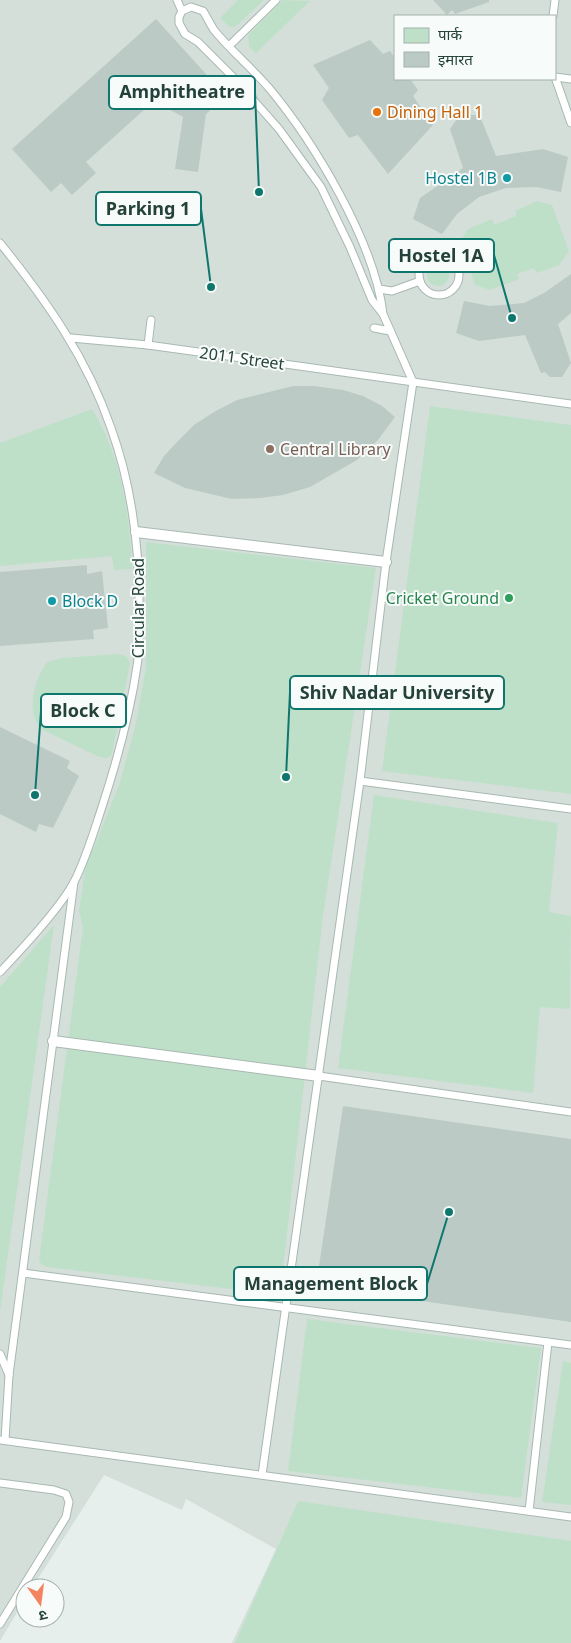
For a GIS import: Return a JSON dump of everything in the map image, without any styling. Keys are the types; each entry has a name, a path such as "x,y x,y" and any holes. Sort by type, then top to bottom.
{"street":[{"path":"136,532 386,562"},
{"path":"53,1042 319,1076"}],"lane":[{"path":"177,0 182,11"},
{"path":"229,46 276,0"},
{"path":"553,15 555,0"},
{"path":"262,1475 360,781 386,562 413,382 382,314 372,300 350,246 321,186 280,129 198,42 185,34 179,23 182,11 191,8 203,11 213,28 268,88 292,118 332,181 355,228 379,290 382,314"},
{"path":"556,77 571,80"},
{"path":"556,80 571,123"},
{"name":"Circular Road","path":"0,243 38,289 70,338 111,427 125,471 136,532 140,568 138,664 122,746 94,831 74,882 20,951 0,972"},
{"path":"436,254 449,257 458,266 460,273 456,286 446,294 432,294 422,286 420,281 418,273 420,266 429,257 436,254"},
{"path":"379,290 392,291 420,281"},
{"path":"148,345 151,320"},
{"path":"374,328 390,331"},
{"name":"2011 Street","path":"70,338 148,345 571,404"},
{"path":"360,781 571,809"},
{"path":"74,882 2,1440 571,1517"},
{"path":"319,1076 571,1112"},
{"path":"23,1274 571,1346"},
{"path":"529,1511 548,1342"},
{"path":"0,1354 9,1375"},
{"path":"0,1483 54,1490 66,1494 69,1502 66,1516 0,1624"}],"shaded area":[{"path":"0,0 571,0 571,1643 232,1643 276,1549 186,1499 182,1510 104,1475 38,1578 15,1578 15,1616 0,1641"}],"green space":[{"path":"238,0 264,0 235,27 229,27 220,18"},
{"path":"283,0 310,1 256,53 249,47 248,35"},
{"path":"537,201 552,205 569,251 559,265 537,273 534,268 517,274 519,279 490,290 475,285 460,241 468,229 492,219 494,225 516,216 515,211"},
{"path":"434,264 442,264 449,271 449,279 442,286 434,286 427,279 427,271"},
{"path":"430,406 571,425 571,794 382,771"},
{"path":"92,409 110,446 122,486 129,528 132,569 114,570 112,556 0,566 0,443"},
{"path":"146,542 376,568 323,916 280,1295 47,1267 42,1265 39,1260 83,927 79,911 86,862 94,848 120,782 136,723 146,667"},
{"path":"119,654 127,657 130,663 112,754 107,758 99,757 41,729 33,713 32,704 38,678 47,662 61,658"},
{"path":"374,795 558,823 549,912 571,916 570,1009 540,1007 533,1093 338,1068"},
{"path":"54,925 0,1312 0,987"},
{"path":"307,1319 541,1348 521,1498 288,1471"},
{"path":"563,1361 571,1363 571,1505 542,1502"},
{"path":"298,1501 571,1541 571,1643 235,1643"}],"building":[{"path":"433,0 489,0 489,2 455,14 452,10 447,15"},
{"path":"156,19 226,96 206,114 198,172 175,169 183,117 154,101 86,162 96,173 72,195 61,183 51,192 12,149"},
{"name":"Dining Hall 1","path":"370,40 383,54 390,51 394,57 394,80 411,80 418,90 413,96 433,125 388,174 358,135 349,138 322,100 329,88 313,65"},
{"name":"Hostel 1B","path":"461,113 480,116 496,156 543,149 568,157 561,192 536,187 506,188 479,197 457,214 442,234 413,219 420,198 463,168 450,129"},
{"path":"571,274 571,313 558,324 571,363 562,377 550,377 545,372 541,373 525,335 479,341 456,333 464,301 490,306 524,303 544,293"},
{"name":"Central Library","path":"293,386 314,386 343,390 363,396 382,406 395,417 378,440 357,460 310,487 283,495 232,499 185,488 154,473 164,456 178,441 194,425 214,412 237,400"},
{"name":"Block D","path":"87,565 87,574 102,571 108,628 93,630 94,639 0,646 0,572"},
{"path":"0,727 70,761 67,768 79,776 53,828 39,824 36,832 0,814"},
{"path":"343,1106 571,1139 571,1322 316,1286"}],"place":[{"name":"Dining Hall 1","path":"377,112"},
{"name":"Hostel 1B","path":"507,178"},
{"name":"Amphitheatre","path":"259,192"},
{"name":"Parking 1","path":"211,287"},
{"name":"Hostel 1A","path":"512,318"},
{"name":"Central Library","path":"270,449"},
{"name":"Cricket Ground","path":"509,598"},
{"name":"Block D","path":"52,601"},
{"name":"Shiv Nadar University","path":"286,777"},
{"name":"Block C","path":"35,795"},
{"name":"Management Block","path":"449,1212"}]}
